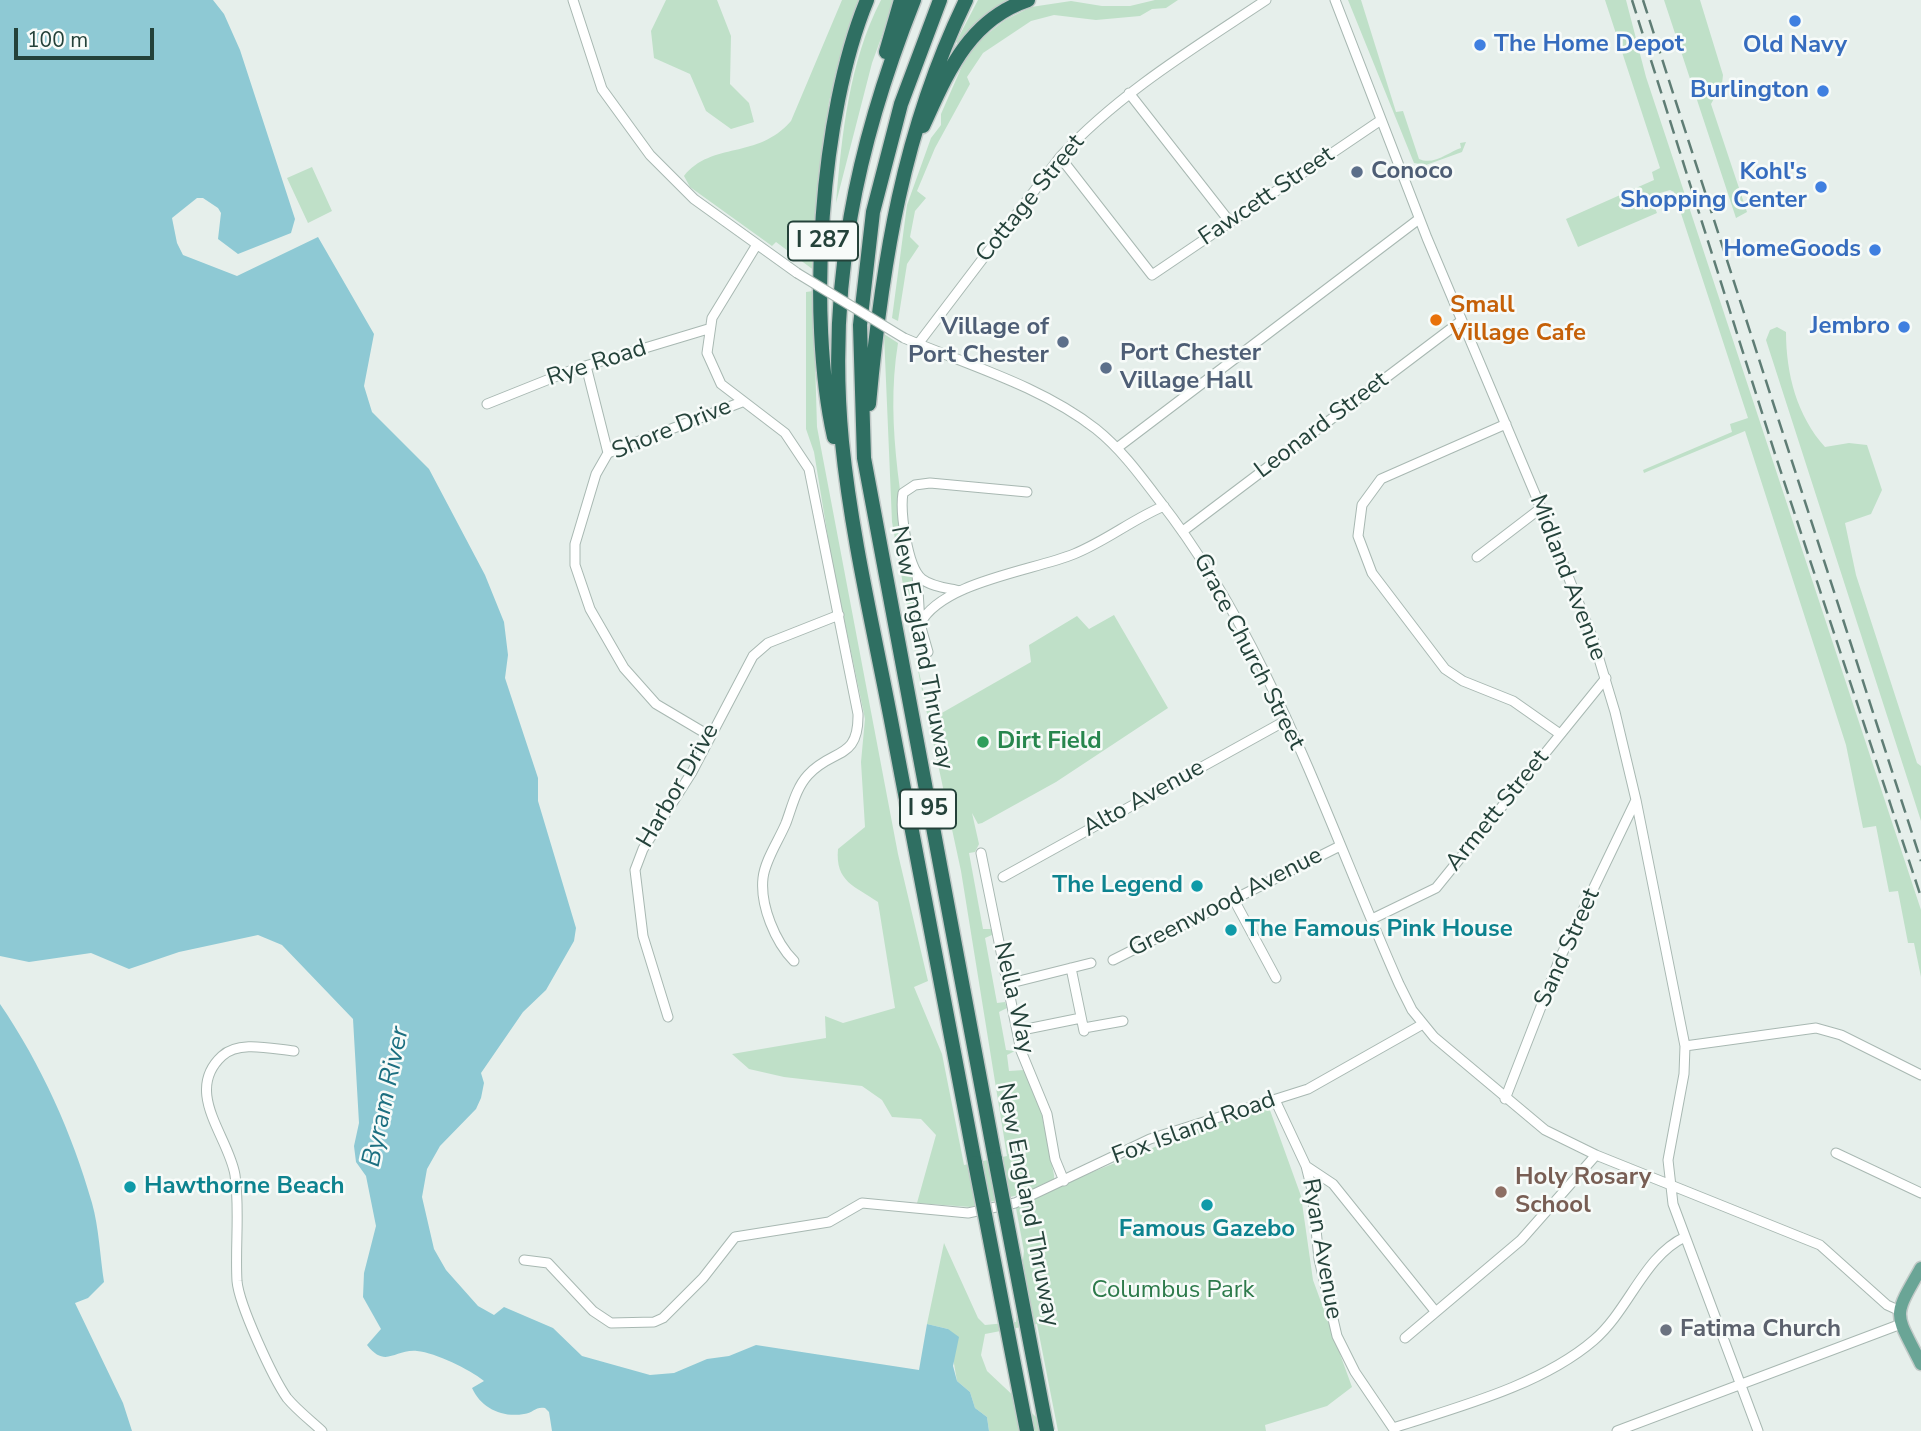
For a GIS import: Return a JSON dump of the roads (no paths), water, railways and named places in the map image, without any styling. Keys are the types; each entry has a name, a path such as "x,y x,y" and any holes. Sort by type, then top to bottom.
{"highway":[{"name":"I 287","path":"847,485 834,435 824,376 823,235 837,98 849,49 867,0"},
{"path":"877,97 891,28 901,0"},
{"name":"New England Thruway","path":"914,0 877,97 853,195 840,307 839,404 847,485 1027,1431"},
{"name":"New England Thruway","path":"940,0 901,104 873,212 860,326 864,458 1047,1431"},
{"name":"I 287","path":"864,458 878,310 904,166 932,76 966,0"},
{"path":"904,166 948,73 967,42 997,15 1028,0"}],"main road":[{"path":"1921,1268 1898,1310 1901,1324 1921,1364"}],"street":[{"name":"Grace Church Street","path":"573,0 597,77 627,124 671,178 756,246 797,274 904,338 1044,397 1096,429 1117,448 1183,531 1239,626 1285,721 1412,1010 1423,1024 1505,1099 1545,1130 1596,1155 1820,1245 1887,1305 1898,1310"},
{"name":"Cottage Street","path":"918,344 1060,157 1098,118 1129,93 1266,0"},
{"name":"Midland Avenue","path":"1335,0 1419,219 1585,616 1606,678 1636,800 1685,1046 1684,1074 1668,1160 1670,1184 1685,1237 1758,1431"},
{"path":"1129,93 1230,222"},
{"name":"Fawcett Street","path":"1060,157 1152,275 1381,120"},
{"path":"1117,448 1419,219"},
{"path":"756,246 708,329 707,353 714,374 742,402 786,433 809,469 858,714 858,733 852,746 816,768 801,785 763,878 767,908 778,940 794,961"},
{"name":"Leonard Street","path":"1183,531 1461,321"},
{"name":"Rye Road","path":"487,404 586,366 708,329"},
{"path":"586,366 608,453"},
{"name":"Shore Drive","path":"709,736 664,710 641,690 598,626 579,580 575,544 596,474 608,453 742,402"},
{"path":"1506,424 1381,479 1362,505 1358,536 1372,573 1445,669 1463,681 1513,701 1560,734"},
{"path":"928,652 920,624 917,573 908,543 902,498 907,488 930,483 1027,492"},
{"path":"920,624 939,602 960,591 1073,554 1164,506"},
{"path":"1477,557 1541,508"},
{"path":"917,573 929,583 960,591"},
{"name":"Harbor Drive","path":"668,1017 641,925 635,870 643,849 692,772 747,663 761,648 800,628 839,615"},
{"name":"Armett Street","path":"1372,919 1436,888 1606,678"},
{"name":"Alto Avenue","path":"1003,877 1285,721"},
{"name":"Sand Street","path":"1505,1099 1560,958 1636,800"},
{"name":"Greenwood Avenue","path":"1113,960 1340,846"},
{"name":"Nella Way","path":"981,853 1021,1051 1047,1114 1055,1159 1064,1181"},
{"path":"1233,898 1276,978"},
{"path":"1007,984 1091,963"},
{"path":"1070,968 1083,1026"},
{"path":"1017,1031 1123,1021"},
{"name":"Fox Island Road","path":"524,1260 548,1263 593,1311 611,1323 654,1322 663,1318 703,1278 735,1237 830,1222 862,1203 968,1213 1015,1203 1150,1139 1275,1100 1338,1075 1423,1024"},
{"path":"1685,1046 1816,1028 1841,1035 1921,1075"},
{"path":"294,1051 256,1047 229,1051 211,1072 207,1099 235,1175 237,1283 243,1303 283,1391 321,1431"},
{"name":"Ryan Avenue","path":"1275,1100 1306,1166 1324,1290 1337,1336 1355,1372 1394,1430"},
{"path":"1836,1153 1921,1193"},
{"path":"1405,1338 1521,1240 1596,1155"},
{"path":"1306,1166 1333,1184 1435,1311"},
{"path":"1394,1430 1527,1381 1564,1363 1595,1339 1620,1312 1666,1246 1685,1237"},
{"path":"1617,1431 1639,1427 1901,1324"}],"water":[{"name":"Byram River","path":"0,0 213,0 224,14 240,50 295,219 291,233 238,254 218,239 221,213 218,208 203,198 197,198 172,218 177,243 183,255 237,276 318,237 374,334 364,386 372,412 429,469 485,575 504,622 508,655 505,678 538,778 538,801 576,928 574,941 546,990 523,1012 481,1073 484,1083 476,1109 440,1146 427,1169 422,1197 434,1249 446,1270 478,1306 494,1315 504,1307 553,1328 582,1356 650,1375 674,1373 707,1359 729,1356 756,1345 919,1370 927,1324 948,1329 959,1337 953,1366 957,1381 970,1392 975,1408 987,1417 989,1431 552,1431 549,1412 545,1408 516,1415 500,1413 487,1406 472,1388 484,1381 452,1362 417,1351 380,1356 367,1345 381,1329 363,1297 364,1273 376,1226 366,1176 356,1162 354,1146 359,1123 353,1019 282,945 258,935 179,952 129,969 91,953 29,962 0,956"},
{"path":"0,1004 42,1075 65,1125 84,1177 96,1222 104,1282 88,1298 75,1303 123,1403 132,1431 0,1431"}],"railway":[{"path":"1632,0 1775,454 1921,897"},
{"path":"1643,0 1921,861"}],"place":[{"name":"Old Navy","path":"1795,21"},
{"name":"The Home Depot","path":"1480,45"},
{"name":"Burlington","path":"1823,91"},
{"name":"Conoco","path":"1357,172"},
{"name":"Kohl's Shopping Center","path":"1821,187"},
{"name":"HomeGoods","path":"1875,250"},
{"name":"Small Village Cafe","path":"1436,320"},
{"name":"Jembro","path":"1904,327"},
{"name":"Village of Port Chester","path":"1063,342"},
{"name":"Port Chester Village Hall","path":"1106,368"},
{"name":"Dirt Field","path":"983,742"},
{"name":"The Legend","path":"1197,886"},
{"name":"The Famous Pink House","path":"1231,930"},
{"name":"Hawthorne Beach","path":"130,1187"},
{"name":"Holy Rosary School","path":"1501,1192"},
{"name":"Famous Gazebo","path":"1207,1205"},
{"name":"Fatima Church","path":"1666,1330"}],"park label":[{"name":"Columbus Park","path":"1173,1291"}]}
